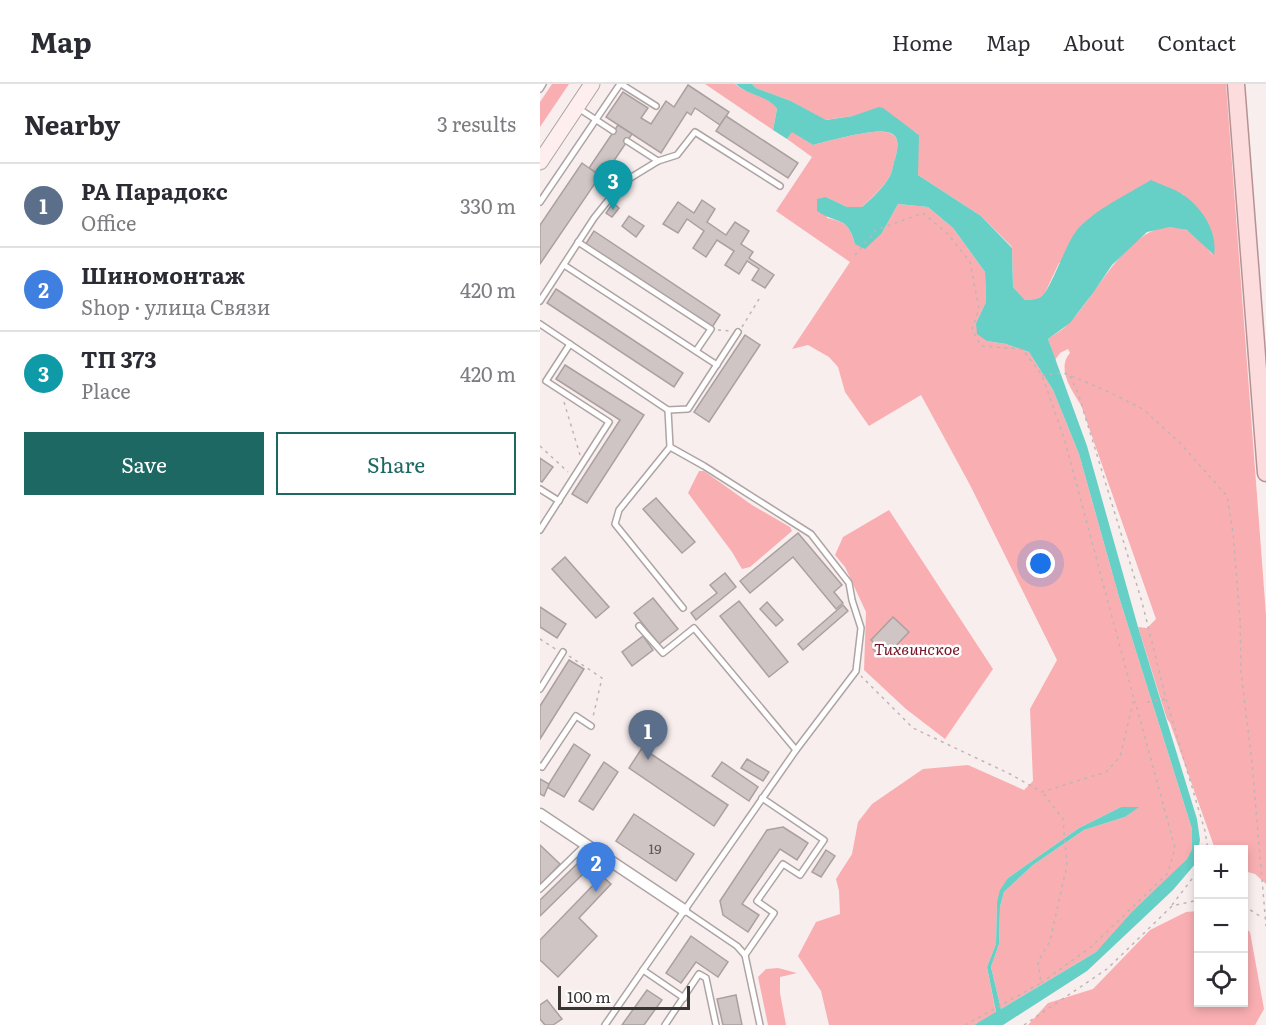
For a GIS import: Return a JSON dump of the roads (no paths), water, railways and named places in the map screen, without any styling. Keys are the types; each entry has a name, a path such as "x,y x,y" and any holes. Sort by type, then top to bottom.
{"main road":[{"path":"542,153 592,84"},
{"path":"1236,84 1266,473"}],"street":[{"path":"540,814 684,910"}],"lane":[{"path":"540,89 543,84"},
{"path":"540,202 621,84 656,106"},
{"path":"577,107 613,132"},
{"path":"540,301 578,242 622,183 658,161 676,155 695,132 780,186"},
{"path":"627,141 658,161"},
{"path":"578,242 711,329 696,351"},
{"path":"564,265 717,365"},
{"path":"541,328 570,344 668,410 688,409 738,332"},
{"path":"540,530 542,520 559,501 609,422 546,381 570,344"},
{"path":"668,410 670,447 619,510 615,524 683,608"},
{"path":"605,1025 796,750 856,671 861,628 849,583 811,534 670,447"},
{"path":"540,489 559,501"},
{"path":"639,626 663,653 694,628 796,750"},
{"path":"540,689 563,652"},
{"path":"540,766 542,767 576,717 591,726"},
{"path":"745,955 774,913 757,901 776,873 783,864 800,875 824,840 762,798"},
{"path":"540,889 585,845"},
{"path":"684,910 737,946 745,955 760,1025"},
{"path":"643,970 684,998"},
{"path":"665,1025 699,974 706,978 716,1025"}],"water":[{"path":"736,84 752,84 756,88 791,101 826,120 853,116 879,107 883,108 919,135 918,175 981,216 1012,248 1013,287 1025,300 1038,298 1046,292 1073,236 1084,223 1102,209 1151,180 1189,199 1202,213 1214,238 1214,255 1187,230 1170,227 1147,232 1112,265 1070,323 1048,339 1087,446 1138,627 1197,819 1200,840 1199,845 1194,845 1194,865 1173,890 1087,971 1003,1025 974,1025 996,1012 987,967 996,944 997,902 1000,890 1008,878 1079,828 1121,807 1139,807 1125,817 1084,830 1033,865 1004,892 1000,907 999,944 991,967 1001,1009 1096,952 1132,912 1187,859 1192,849 1192,829 1119,597 1079,454 1053,390 1029,352 1006,344 987,341 977,334 976,323 986,302 985,272 953,228 928,207 898,204 882,233 865,249 855,244 845,225 817,211 817,199 826,197 847,207 862,207 890,176 898,144 895,136 886,132 871,132 813,145 792,132 787,139 773,130 777,109 773,104"}],"place":[{"name":"ТП 373","path":"613,210"},
{"name":"РА Парадокс","path":"648,760"},
{"name":"Шиномонтаж","path":"596,892"}],"park label":[{"name":"Тихвинское","path":"917,648"}]}
